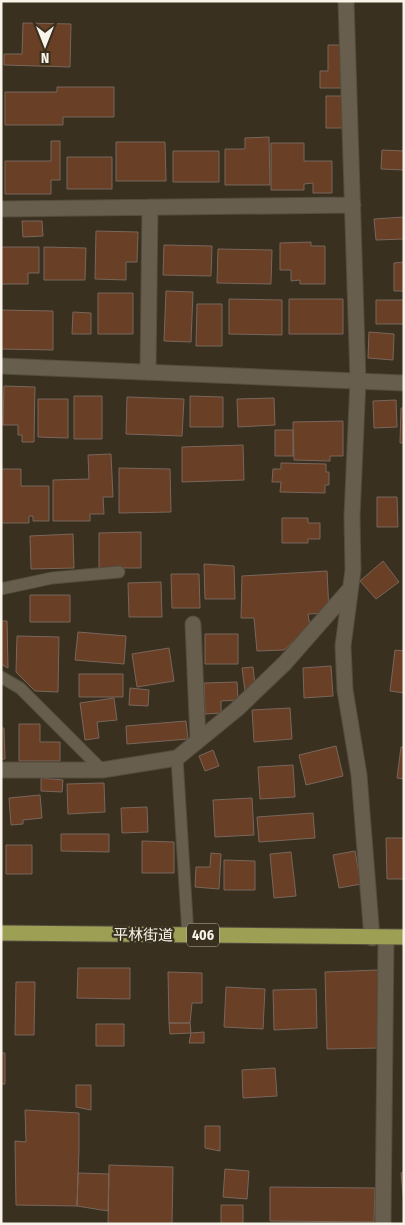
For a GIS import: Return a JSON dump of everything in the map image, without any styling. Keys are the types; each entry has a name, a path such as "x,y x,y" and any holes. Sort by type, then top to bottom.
{"highway":[{"name":"平林街道","path":"1,933 404,938"}],"street":[{"path":"346,1 358,380 352,517 353,570 342,646 344,680 359,775 379,938 383,1224"},
{"path":"1,209 353,205"},
{"path":"148,372 150,207"},
{"path":"1,366 358,380 404,384"},
{"path":"1,770 102,770 176,758 237,710 285,662 350,589"},
{"path":"193,624 198,740"}],"lane":[{"path":"1,589 52,578 119,572"},
{"path":"1,677 20,688 102,770"},
{"path":"176,758 188,935"}],"building":[{"path":"23,23 71,24 70,67 4,65 4,54 22,54"},
{"path":"328,45 340,45 342,88 320,88 320,71 328,71"},
{"path":"57,87 114,87 114,117 63,117 63,125 5,125 5,92 57,92"},
{"path":"326,96 344,96 344,128 326,128"},
{"path":"269,137 270,185 225,185 225,149 245,149 245,138"},
{"path":"51,141 60,141 60,180 51,180 51,194 5,194 5,161 51,161"},
{"path":"116,142 165,142 166,181 116,181"},
{"path":"271,143 304,143 304,161 332,161 332,193 313,193 313,183 304,184 304,190 271,190"},
{"path":"382,150 404,151 404,170 381,169"},
{"path":"173,151 219,151 219,182 173,182"},
{"path":"67,157 112,157 112,189 67,189"},
{"path":"404,217 404,239 376,240 374,219"},
{"path":"22,221 42,221 43,236 23,237"},
{"path":"96,231 138,232 137,262 126,262 126,280 95,279"},
{"path":"311,242 311,246 325,246 325,284 300,284 300,280 291,281 291,270 280,270 280,243"},
{"path":"164,245 212,246 211,276 163,275"},
{"path":"1,247 39,247 39,273 28,273 28,284 1,284"},
{"path":"44,247 86,248 85,280 44,280"},
{"path":"218,249 272,250 271,284 217,283"},
{"path":"404,262 404,291 394,291 394,263"},
{"path":"166,291 193,292 191,342 164,341"},
{"path":"98,293 133,293 133,334 98,334"},
{"path":"229,299 282,300 282,335 229,334"},
{"path":"289,299 343,299 343,334 289,334"},
{"path":"376,300 404,300 404,324 376,324"},
{"path":"197,304 222,304 222,346 196,346"},
{"path":"1,310 53,311 53,350 1,349"},
{"path":"73,312 91,313 91,334 72,334"},
{"path":"369,332 394,334 393,360 368,358"},
{"path":"4,386 35,387 34,442 22,442 22,435 18,435 18,425 3,425"},
{"path":"74,396 102,396 102,439 74,439"},
{"path":"190,396 223,397 223,427 190,427"},
{"path":"127,397 184,399 182,436 126,434"},
{"path":"274,398 275,425 238,427 237,399"},
{"path":"38,399 68,399 68,438 38,437"},
{"path":"396,400 397,427 374,428 373,401"},
{"path":"401,408 404,408 404,443 400,443"},
{"path":"343,421 343,456 330,456 330,461 294,460 293,422"},
{"path":"275,430 293,430 293,456 275,456"},
{"path":"243,445 244,480 182,482 182,447"},
{"path":"111,454 113,497 103,497 104,514 90,514 90,521 53,521 53,480 89,479 88,455"},
{"path":"281,463 326,464 326,472 329,472 329,485 325,485 325,493 280,492 281,482 272,482 273,469 281,469"},
{"path":"119,468 170,469 171,512 119,513"},
{"path":"1,469 21,469 21,486 49,486 49,521 33,521 33,516 29,516 29,523 1,523"},
{"path":"377,497 397,497 398,527 377,527"},
{"path":"282,518 308,518 308,523 320,523 320,539 308,539 308,543 282,543"},
{"path":"141,532 141,568 99,568 99,533"},
{"path":"73,534 74,568 31,569 30,536"},
{"path":"383,561 399,582 376,599 360,581"},
{"path":"204,564 234,566 235,599 205,599"},
{"path":"327,571 329,613 308,614 310,626 284,650 257,651 254,618 241,618 242,576"},
{"path":"171,574 199,574 200,608 172,608"},
{"path":"161,582 162,617 129,617 128,583"},
{"path":"30,595 70,595 70,622 30,622"},
{"path":"1,621 7,621 8,668 1,664"},
{"path":"78,632 126,636 124,664 75,660"},
{"path":"205,634 238,634 238,664 205,664"},
{"path":"17,636 59,637 58,692 35,691 16,672"},
{"path":"169,648 174,681 137,687 132,654"},
{"path":"395,650 404,651 404,693 390,691"},
{"path":"331,666 333,696 304,698 303,668"},
{"path":"253,667 255,686 245,691 242,668"},
{"path":"79,674 123,674 123,697 79,697"},
{"path":"237,682 238,700 221,701 221,713 205,714 204,683"},
{"path":"130,688 149,690 148,706 129,705"},
{"path":"114,698 117,720 97,722 99,738 85,740 80,703"},
{"path":"290,708 292,739 254,742 252,710"},
{"path":"186,721 188,739 127,744 126,726"},
{"path":"19,724 40,724 40,742 60,742 60,761 19,761"},
{"path":"1,728 4,728 5,759 1,759"},
{"path":"336,746 343,776 306,785 299,755"},
{"path":"401,747 404,747 404,779 397,778"},
{"path":"213,750 219,766 205,771 199,756"},
{"path":"293,765 295,797 260,799 258,767"},
{"path":"41,778 63,780 62,792 41,791"},
{"path":"104,783 105,812 68,814 67,784"},
{"path":"40,795 42,818 23,820 23,824 11,825 9,798"},
{"path":"252,798 254,835 215,837 213,800"},
{"path":"147,807 148,832 122,833 121,808"},
{"path":"313,813 315,838 259,842 257,817"},
{"path":"61,834 109,834 109,852 61,851"},
{"path":"386,838 404,838 404,879 387,879"},
{"path":"142,841 174,842 174,873 142,873"},
{"path":"6,845 32,845 32,874 6,874"},
{"path":"355,851 361,884 339,888 333,855"},
{"path":"291,852 296,896 274,898 270,854"},
{"path":"211,853 221,854 219,889 195,887 196,867 210,867"},
{"path":"224,860 255,861 255,890 224,890"},
{"path":"78,968 130,968 130,999 77,998"},
{"path":"378,970 380,1048 327,1049 325,972"},
{"path":"168,972 202,973 202,1003 192,1003 190,1023 169,1023"},
{"path":"16,982 35,982 34,1035 15,1035"},
{"path":"226,987 265,989 263,1029 224,1027"},
{"path":"316,989 317,1028 274,1030 273,990"},
{"path":"169,1023 190,1023 191,1033 170,1034"},
{"path":"96,1024 124,1024 124,1046 96,1046"},
{"path":"204,1032 204,1043 189,1043 191,1033"},
{"path":"1,1053 5,1053 5,1084 1,1084"},
{"path":"275,1068 277,1096 243,1098 242,1070"},
{"path":"76,1085 91,1085 91,1110 76,1107"},
{"path":"25,1110 79,1113 77,1206 16,1205 15,1141 26,1142"},
{"path":"205,1126 220,1126 220,1151 205,1148"},
{"path":"109,1165 173,1167 172,1224 108,1224"},
{"path":"225,1169 249,1171 247,1199 223,1197"},
{"path":"404,1172 404,1204 401,1173"},
{"path":"78,1173 109,1174 108,1211 77,1206"},
{"path":"270,1187 375,1188 374,1222 270,1221"},
{"path":"221,1205 243,1205 243,1224 221,1224"}]}
